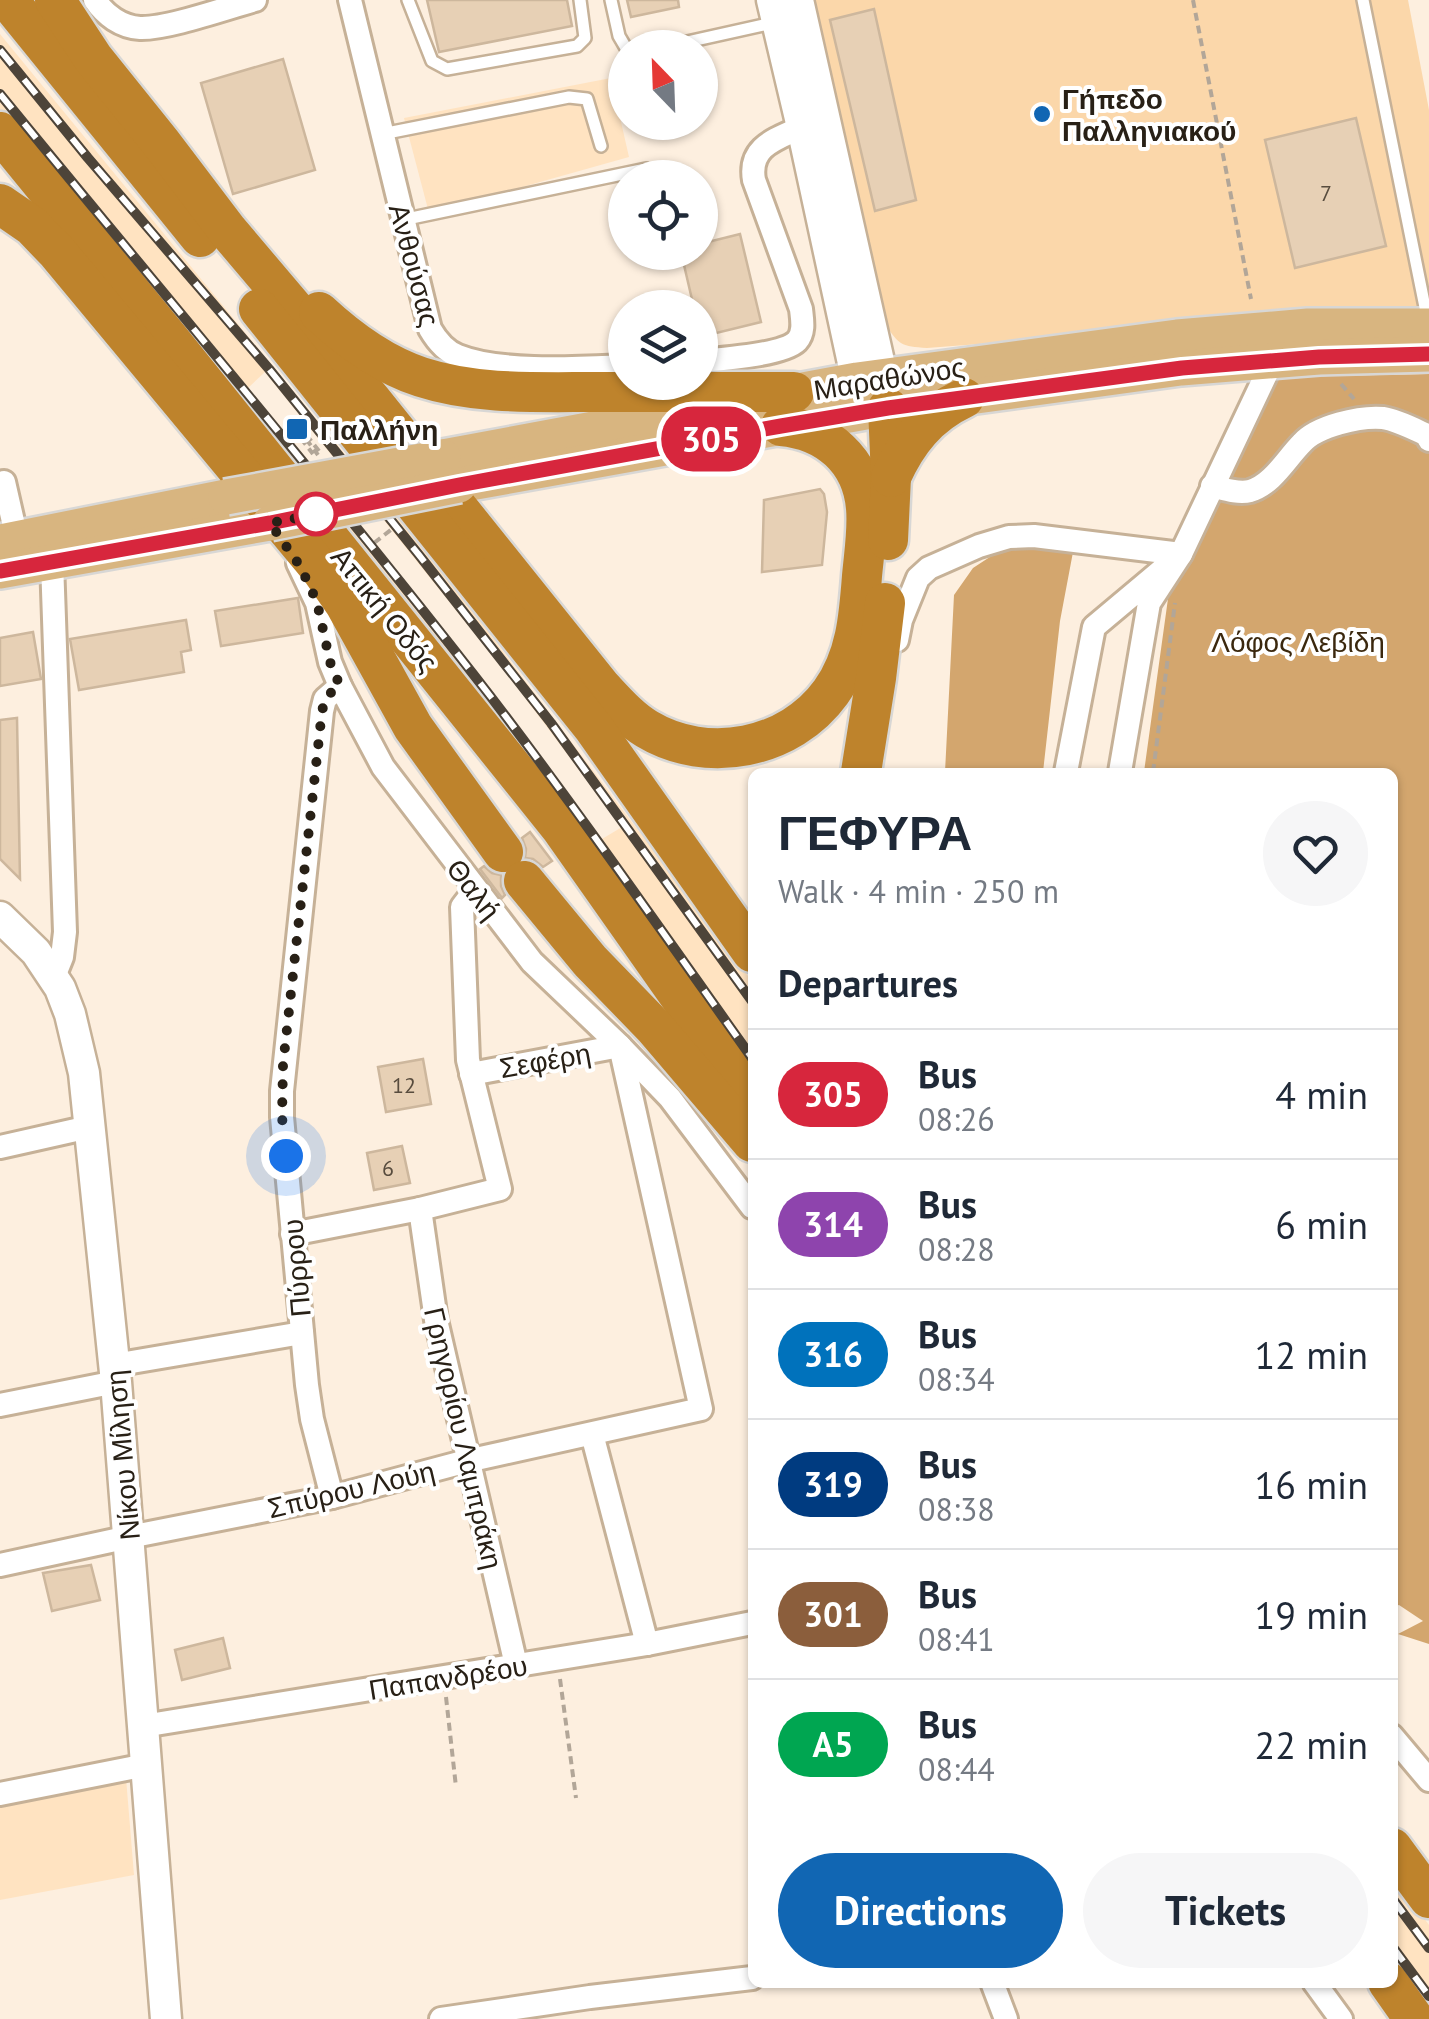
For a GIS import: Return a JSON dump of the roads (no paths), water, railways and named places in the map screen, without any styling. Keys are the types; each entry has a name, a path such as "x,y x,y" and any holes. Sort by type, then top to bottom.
{"highway":[{"path":"8,0 593,726 748,946"},
{"path":"55,0 93,58 228,231 372,402 602,688 636,721 660,736 686,745 732,748 790,730 830,693 854,643 866,526 861,485 848,460 834,445 800,427 787,409 448,385 417,376 336,328 292,287 162,144"},
{"name":"Αττική Οδός","path":"0,132 560,828 748,1092"},
{"path":"0,204 32,226 57,252 322,571 412,727 514,866 579,948 748,1137"},
{"path":"862,768 882,629 890,476 873,394"},
{"path":"890,476 918,430 964,398"},
{"path":"1398,1856 1429,1898"},
{"path":"1392,1988 1414,2019"}],"main road":[{"name":"Μαραθώνος","path":"8,540 226,497 451,471 1242,330 1429,326"},
{"name":"Μαραθώνος","path":"873,394 964,398 1182,368 1319,357 1429,354"},
{"name":"Μαραθώνος","path":"0,572 270,523 451,471"}],"street":[{"path":"95,0 103,12 118,22 140,28 255,0"},
{"name":"Ανθούσας","path":"355,1 402,220 430,330 437,342 457,356 517,366 608,367"},
{"path":"783,7 802,127 873,394"},
{"path":"783,7 873,394"},
{"path":"718,359 785,347 797,340 803,329 801,309 752,168 757,154 766,145 802,127"},
{"path":"1121,768 1149,602 1181,554 1273,360"},
{"path":"1212,486 1247,492 1256,488 1267,482 1316,432 1350,420 1382,418 1427,435 1429,440"},
{"path":"2,474 8,540"},
{"name":"Θαλή","path":"270,523 300,566 317,602 330,662 383,767 532,962 670,1098 748,1201"},
{"path":"879,768 900,620 918,578 929,568 1008,537 1034,536 1181,554"},
{"path":"1067,768 1094,627 1181,554"},
{"path":"52,562 64,932 62,957 54,977"},
{"name":"Πύρρου","path":"332,1497 312,1419 282,1117 283,1065 322,711 324,699 340,686"},
{"path":"292,1234 500,1190 470,1074 462,907 475,890"},
{"name":"Νίκου Μίληση","path":"0,917 36,952 54,977 79,1048 115,1373 166,2019"},
{"name":"Σεφέρη","path":"470,1074 620,1046"},
{"name":"Σπύρου Λούη","path":"0,1566 332,1497 468,1461 701,1409 620,1046"},
{"path":"0,1147 90,1127"},
{"name":"Γρηγορίου Λαμπράκη","path":"420,1209 436,1320 516,1666"},
{"path":"0,1406 115,1373 302,1333"},
{"path":"592,1434 647,1644"},
{"name":"Παπανδρέου","path":"143,1726 647,1644 748,1624"},
{"path":"1398,1743 1429,1780"},
{"path":"0,1794 146,1765"},
{"path":"441,2019 748,1978"},
{"path":"994,1988 1006,2019"},
{"path":"1318,1988 1340,2019"}],"lane":[{"path":"408,0 432,62 447,69 577,46 584,38 580,0"},
{"path":"611,0 618,30"},
{"path":"1363,0 1429,326"},
{"path":"714,30 783,7"},
{"path":"382,134 569,97 588,99 601,146"},
{"path":"402,220 608,177"}],"railway":[{"path":"0,50 269,369 419,555 551,723 748,995"},
{"path":"0,94 431,620 590,831 748,1052"},
{"path":"1398,1906 1429,1948"},
{"path":"1398,1954 1429,1996"}],"place":[{"name":"Γήπεδο Παλληνιακού","path":"1042,114"},
{"name":"Παλλήνη","path":"297,429"}],"park label":[{"name":"Λόφος Λεβίδη","path":"1298,641"}]}
